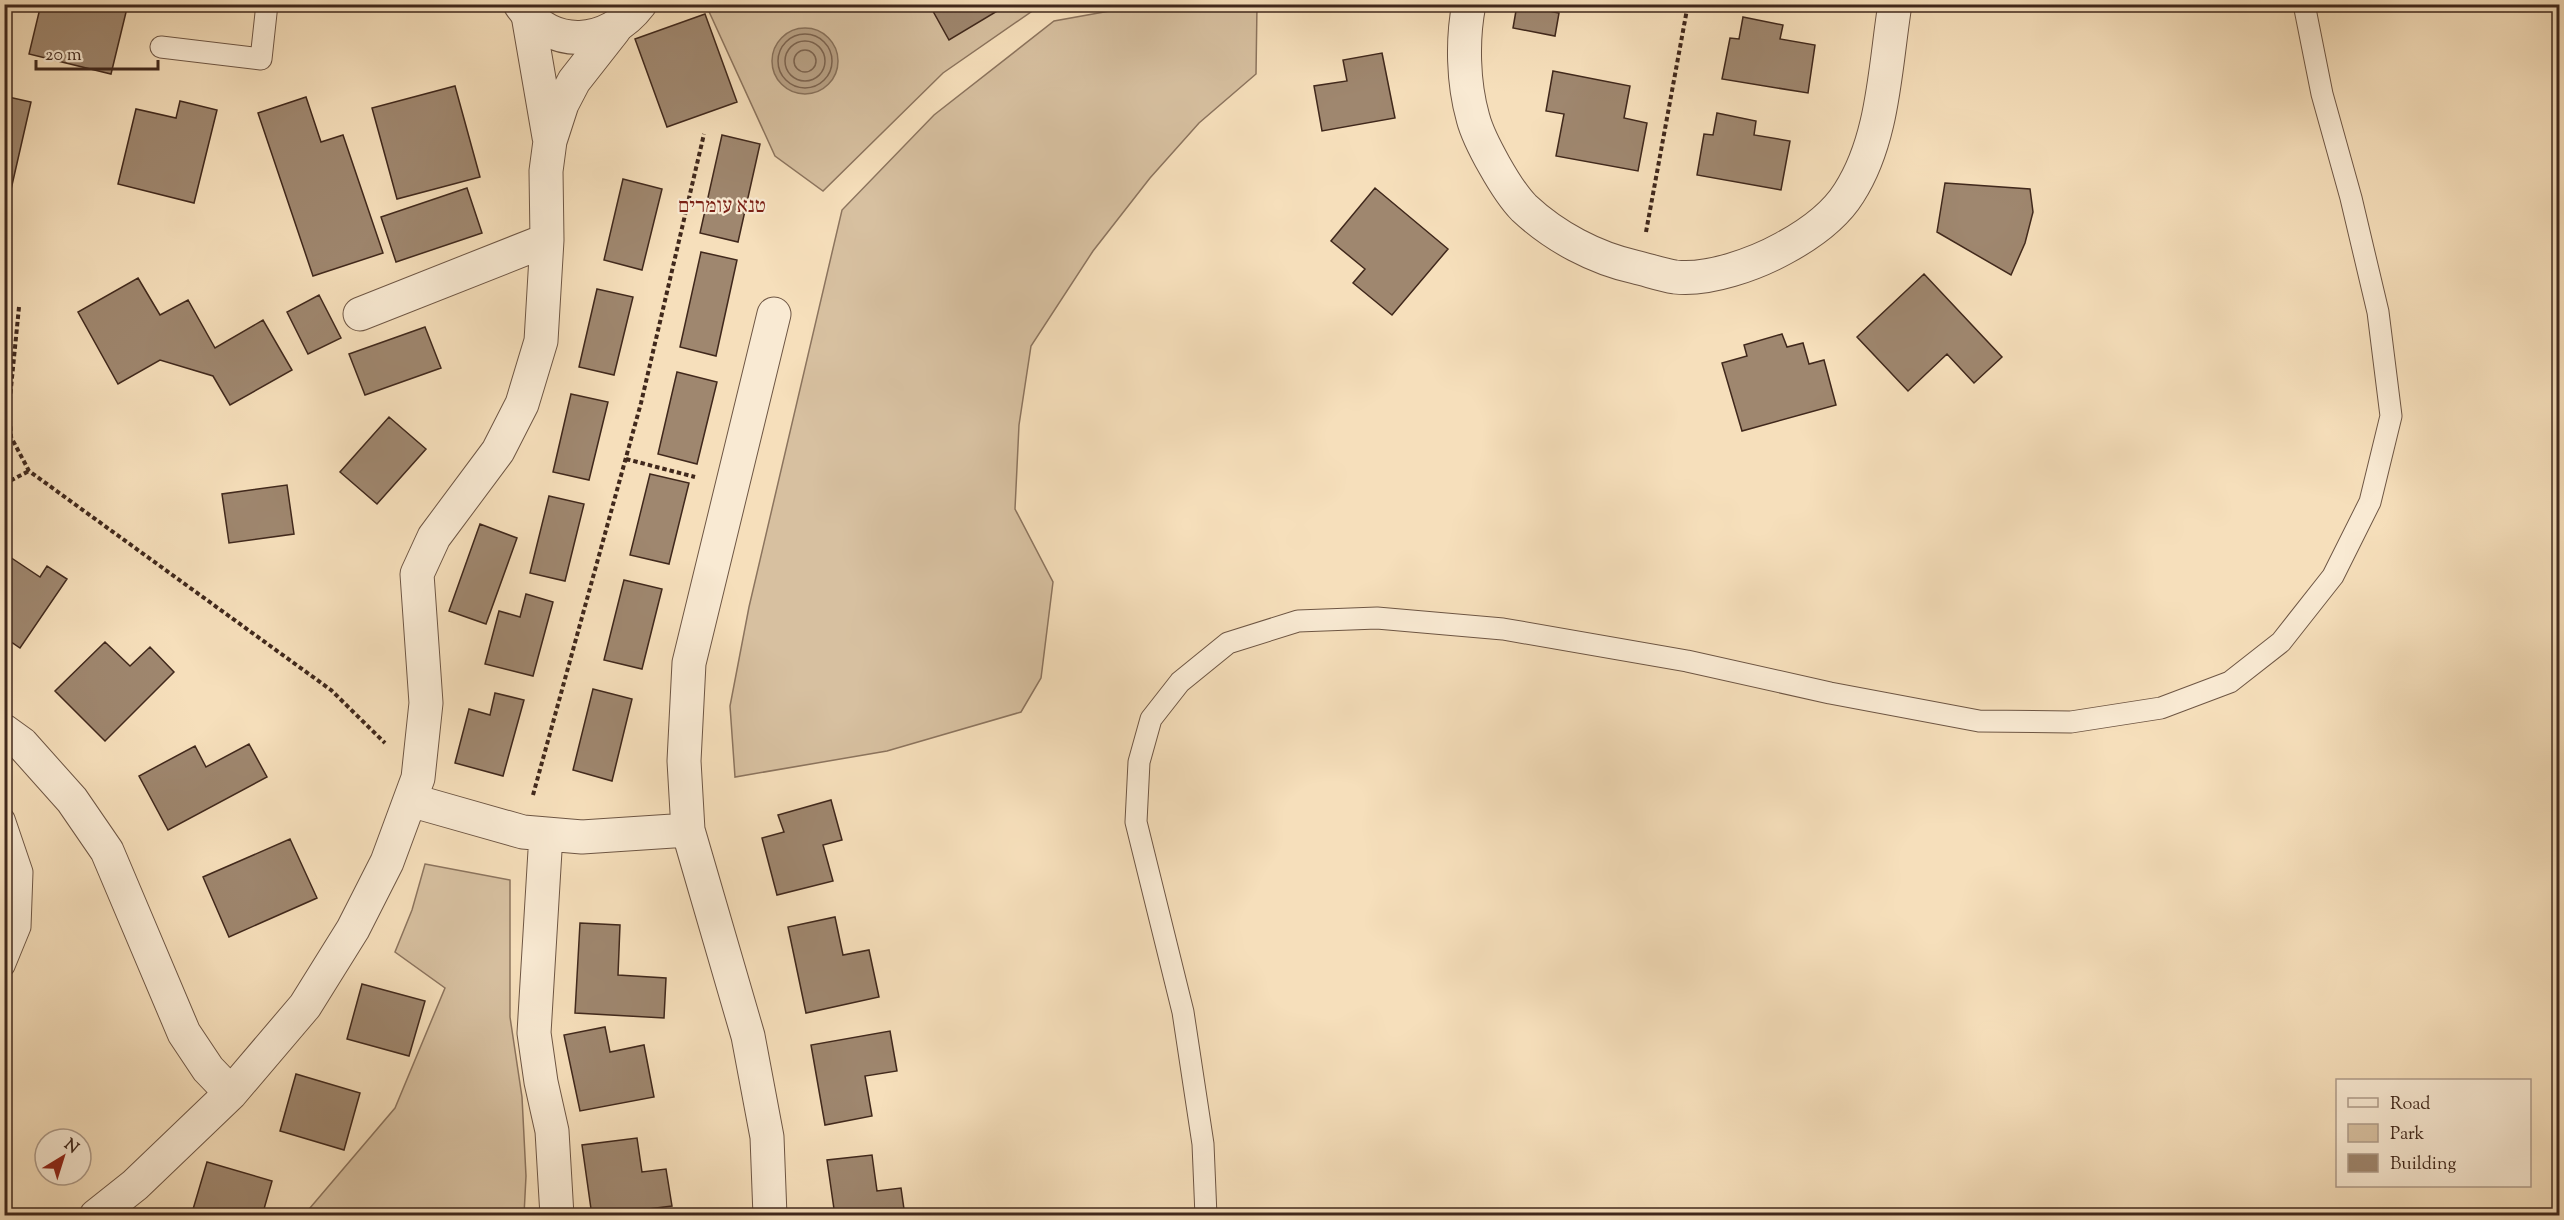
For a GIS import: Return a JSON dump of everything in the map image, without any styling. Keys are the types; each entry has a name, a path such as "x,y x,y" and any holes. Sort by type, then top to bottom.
{"street":[{"path":"96,1215 135,1185 231,1093 305,1006 353,929 387,862 414,789 426,703 417,574 434,537 498,451 522,404 541,341 547,240 546,171 550,141 562,104 574,81 614,30 629,18 640,4"},
{"path":"1469,4 1465,67 1473,118 1502,179 1524,207 1562,237 1610,261 1676,277 1728,272 1773,254 1813,232 1849,195 1867,160 1875,126 1895,4"},
{"path":"524,10 542,27 559,35 578,38 597,36 614,30"},
{"path":"524,10 550,141"},
{"path":"360,314 547,240"},
{"path":"770,1215 767,1137 748,1036 688,830 684,761 689,663 774,314"},
{"path":"4,731 22,744 72,800 107,851 184,1033 207,1069 231,1093"},
{"path":"414,789 535,833 582,837 688,830"},
{"path":"535,833 534,1034 541,1082 552,1131 557,1215"}],"lane":[{"path":"161,48 261,59 267,4"},
{"path":"1206,1215 1203,1144 1183,1012 1136,822 1139,762 1151,719 1180,682 1227,643 1298,621 1377,618 1503,629 1687,661 1830,693 1979,721 2071,722 2161,708 2230,682 2281,642 2333,576 2370,502 2391,416 2378,312 2351,198 2322,94 2304,4"},
{"path":"4,819 22,872 20,927 4,966"}],"path":[{"path":"1640,268 1688,4"},
{"path":"535,833 644,392 704,134"},
{"path":"19,307 9,408 10,428 11,437 29,471 331,690 414,789"},
{"path":"626,459 732,486"},
{"path":"4,484 29,471"}],"green space":[{"path":"706,5 1041,5 943,73 823,191 775,156"},
{"path":"1143,5 1257,5 1256,74 1199,123 1150,178 1093,251 1031,346 1019,425 1015,509 1053,582 1041,678 1021,712 887,751 735,777 730,706 749,607 842,210 934,115 1054,21"},
{"path":"425,864 510,880 510,1017 522,1097 526,1176 524,1215 304,1215 395,1108 445,988 395,952 412,910"}],"water":[{"path":"798,28 812,28 824,33 833,42 838,61 836,74 829,85 812,94 798,94 786,89 777,80 772,68 772,54 777,42 786,33"}],"building":[{"path":"41,4 81,4 94,8 95,4 128,4 111,74 29,54"},
{"path":"929,4 1009,4 949,40"},
{"path":"1517,5 1559,13 1555,36 1513,28"},
{"path":"705,14 737,102 667,127 635,39"},
{"path":"1743,17 1783,25 1780,39 1815,45 1808,93 1722,79 1730,38 1739,39"},
{"path":"1382,53 1395,118 1322,131 1314,86 1347,81 1343,60"},
{"path":"1553,71 1630,86 1624,118 1647,123 1638,171 1556,156 1564,114 1546,111"},
{"path":"455,86 480,177 397,199 372,108"},
{"path":"4,96 31,102 7,207 4,206"},
{"path":"306,97 321,142 343,135 383,253 313,276 258,113"},
{"path":"180,101 217,110 194,203 118,184 136,109 176,118"},
{"path":"1717,113 1756,121 1754,135 1790,141 1781,190 1697,175 1704,134 1713,135"},
{"path":"722,135 760,144 738,242 700,233"},
{"path":"623,179 662,189 642,270 604,260"},
{"path":"1945,183 2030,189 2033,212 2025,243 2011,275 1937,232"},
{"path":"467,188 482,233 396,262 381,217"},
{"path":"1375,188 1448,249 1392,315 1353,283 1365,269 1331,241"},
{"path":"701,252 737,260 716,356 680,347"},
{"path":"1924,274 2002,357 1974,383 1947,354 1908,391 1857,337"},
{"path":"138,278 160,315 188,300 215,348 263,320 292,370 230,405 213,376 160,360 118,384 78,312"},
{"path":"597,289 633,297 614,375 579,367"},
{"path":"319,295 341,338 308,354 287,312"},
{"path":"425,327 441,368 365,395 349,354"},
{"path":"1782,334 1787,347 1803,343 1809,364 1824,360 1836,405 1742,431 1722,363 1747,356 1744,345"},
{"path":"677,372 717,382 697,464 658,454"},
{"path":"571,394 608,402 589,480 553,472"},
{"path":"389,417 426,449 377,504 340,472"},
{"path":"650,474 689,483 669,564 630,555"},
{"path":"287,485 294,534 229,543 222,494"},
{"path":"549,496 584,504 565,581 530,573"},
{"path":"480,524 517,538 486,624 449,611"},
{"path":"4,553 40,577 47,566 67,579 20,648 4,637"},
{"path":"624,580 662,589 642,669 604,660"},
{"path":"526,594 553,602 533,676 485,664 499,611 520,617"},
{"path":"105,642 130,666 150,647 174,672 105,741 55,691"},
{"path":"593,689 632,699 612,781 573,770"},
{"path":"495,693 524,700 503,776 455,763 469,709 490,715"},
{"path":"249,744 267,777 168,830 139,776 195,746 206,767"},
{"path":"831,800 842,840 823,845 833,881 777,895 762,838 784,832 778,815"},
{"path":"290,839 317,898 229,937 203,877"},
{"path":"835,917 843,955 869,950 879,997 806,1013 788,927"},
{"path":"580,923 620,925 618,975 666,978 664,1018 575,1013"},
{"path":"362,984 425,1001 409,1056 347,1039"},
{"path":"605,1027 610,1052 644,1045 654,1097 580,1111 564,1035"},
{"path":"890,1031 897,1071 865,1076 872,1116 825,1125 811,1045"},
{"path":"296,1074 360,1093 344,1150 280,1131"},
{"path":"637,1138 642,1172 666,1169 672,1206 592,1216 582,1145"},
{"path":"872,1155 877,1191 901,1188 905,1216 835,1216 827,1160"},
{"path":"207,1162 272,1181 262,1216 191,1216"}],"district":[{"name":"טנא עומרים","path":"722,205"}]}
